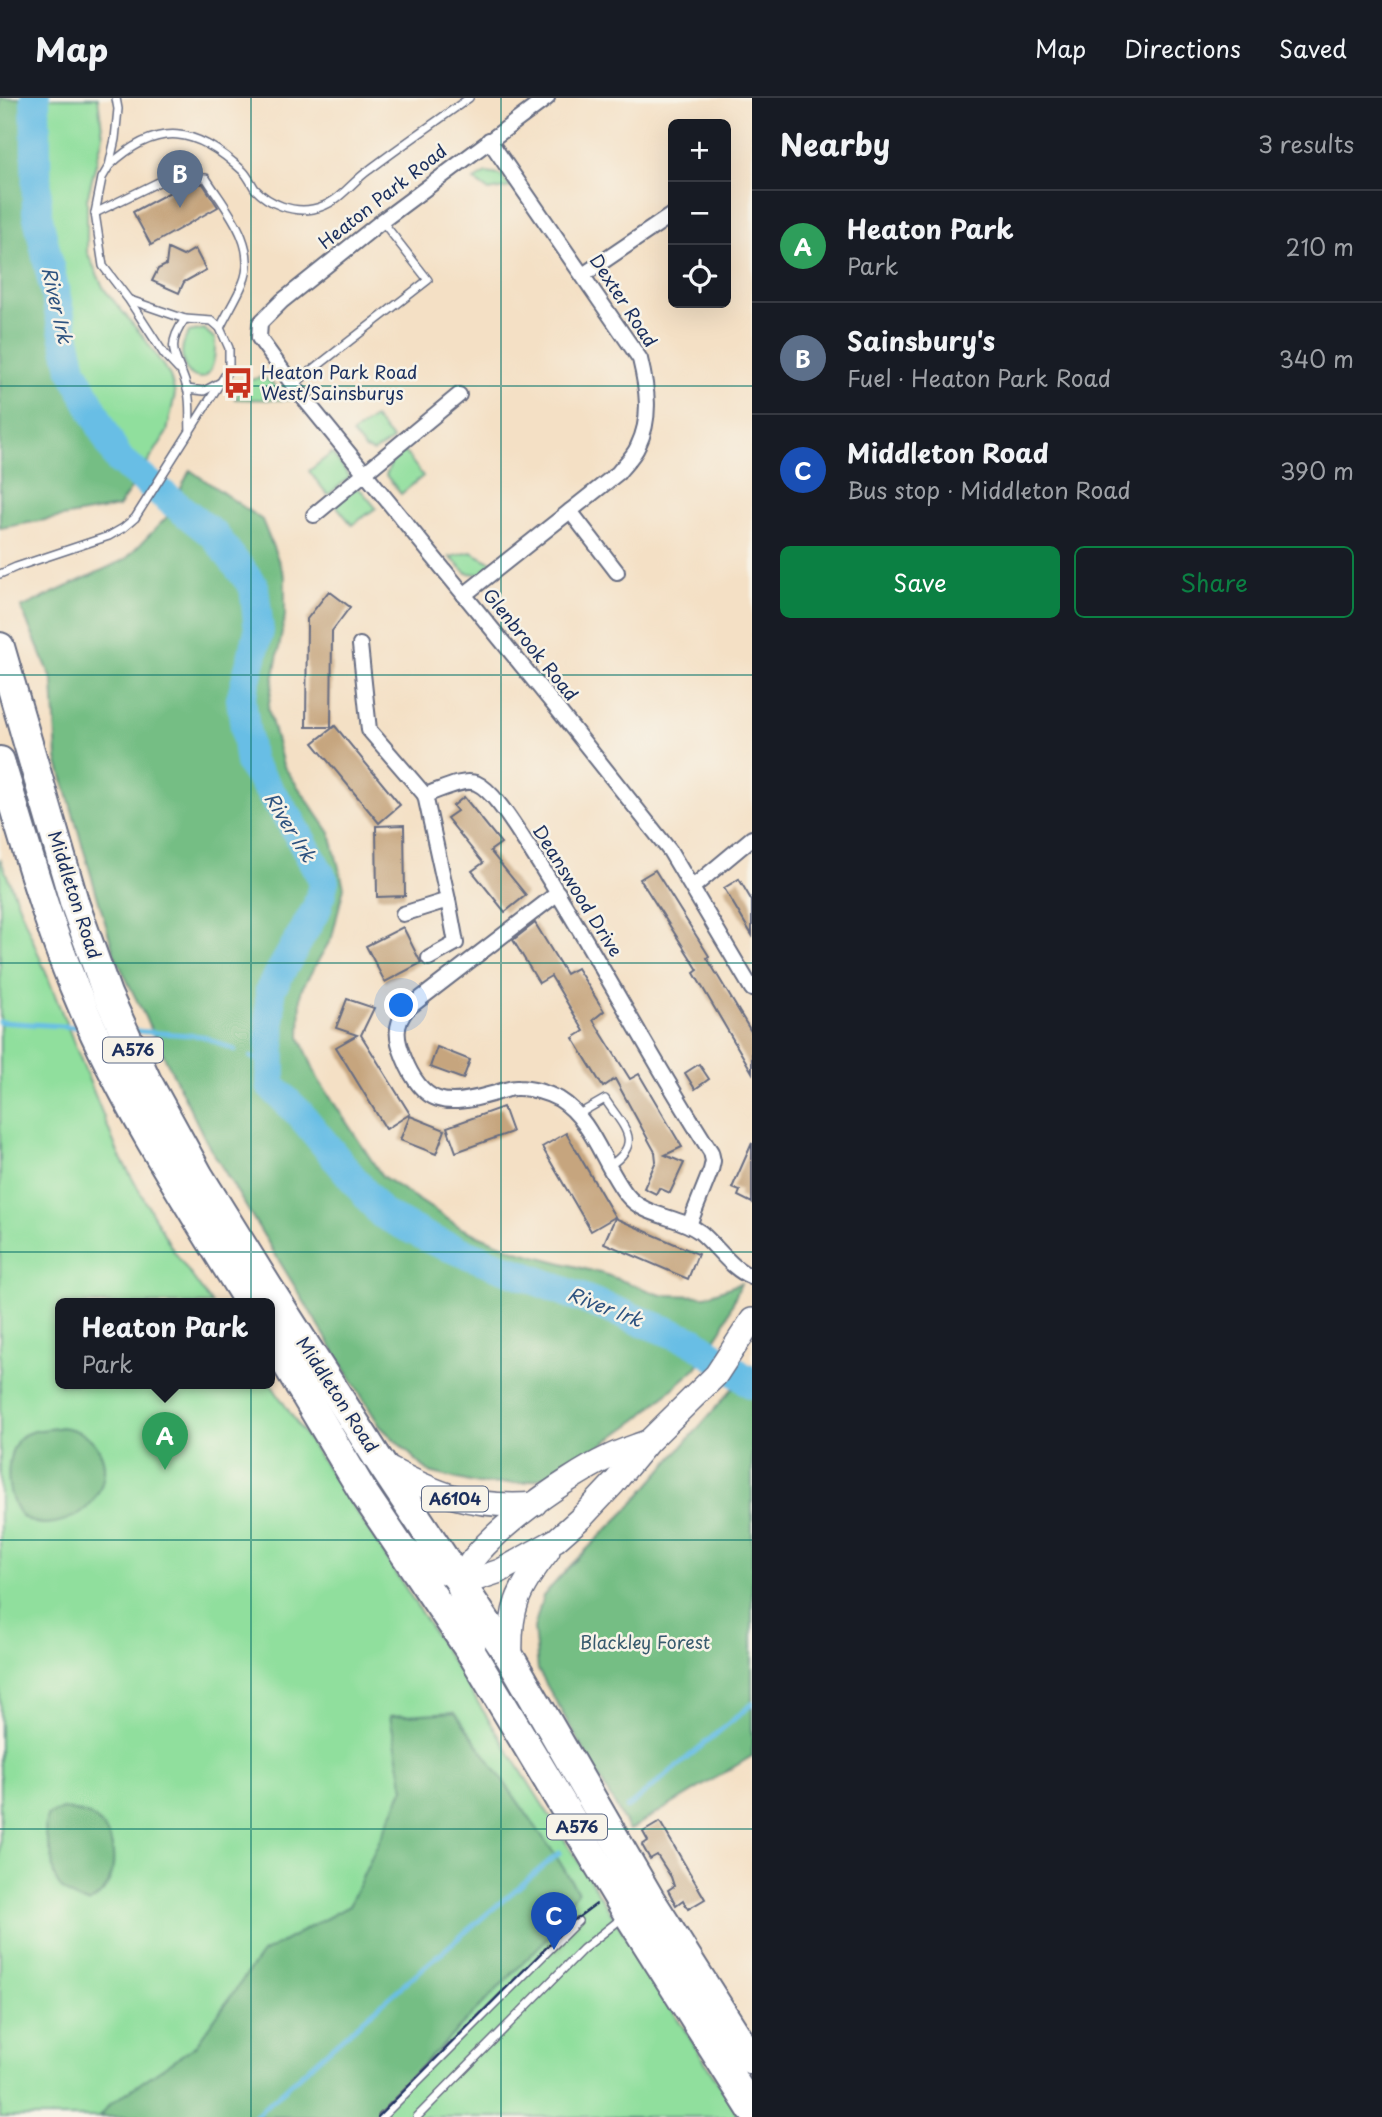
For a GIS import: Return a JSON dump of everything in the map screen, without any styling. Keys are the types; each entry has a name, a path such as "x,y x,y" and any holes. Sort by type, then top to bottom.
{"highway":[{"name":"Middleton Road","path":"0,647 75,905 107,994 147,1081 206,1187 382,1465 510,1659 639,1907 752,2110"},
{"name":"Middleton Road","path":"0,761 46,911 81,1004 132,1105 246,1298"},
{"name":"Middleton Road","path":"275,1344 363,1492 639,1907 752,2060"}],"main road":[{"name":"A6104","path":"510,1659 510,1630 515,1604 532,1572 556,1540 614,1483 649,1441 716,1375 752,1320"},
{"name":"A6104","path":"460,1580 496,1534 536,1504 606,1458 649,1441"},
{"name":"A6104","path":"382,1465 428,1488 460,1500 496,1505 536,1504"},
{"name":"A6104","path":"460,1580 476,1579 500,1571 556,1540"},
{"path":"400,1547 460,1580 460,1595 473,1635 474,1657"}],"street":[{"name":"Heaton Park Road","path":"259,338 260,323 282,301 547,98"},
{"name":"Dexter Road","path":"464,595 618,473 638,448 647,418 646,382 640,359 489,140"},
{"path":"583,275 668,217"},
{"name":"Glenbrook Road","path":"259,338 293,385 670,851 752,989"},
{"path":"314,515 459,395"},
{"path":"570,511 617,572"},
{"path":"360,645 369,730 425,795 456,943 429,958"},
{"name":"Deanswood Drive","path":"425,795 467,781 483,787 519,833 558,893 679,1103 711,1152 711,1170 689,1225"},
{"path":"693,887 752,838"},
{"path":"558,893 419,998 401,1017 397,1031 401,1052 410,1074 432,1098 453,1103 516,1087 557,1099 576,1115 592,1136 626,1195 637,1205 656,1215 689,1225 700,1232 742,1273 752,1278"},
{"path":"403,914 448,900"}],"lane":[{"path":"109,166 115,139 118,109 116,98"},
{"path":"181,372 164,354 103,266 95,213 102,178 109,166 127,149 139,143 151,138 181,134 206,142 245,173 268,200 303,211 316,209 340,198 366,172 469,98"},
{"path":"95,213 167,177 206,178 239,228 248,258 244,281 220,328"},
{"path":"293,385 428,279 382,222"},
{"path":"0,574 109,536 135,518 229,369 229,348 220,328 212,321 185,319 129,300"},
{"path":"185,319 173,335 174,354 187,389 190,432"},
{"path":"187,389 204,391 221,382"},
{"path":"576,1115 605,1099 628,1135 629,1146 622,1157 608,1166"},
{"path":"417,2117 597,1936 639,1907"},
{"path":"382,2117 578,1921"}],"green space":[{"path":"0,98 27,98 33,161 30,221 50,322 68,377 108,453 135,483 118,507 0,528"},
{"path":"46,98 98,98 103,136 87,199 87,252 104,289 145,339 170,376 175,394 167,432 147,464 126,449 81,360 46,208"},
{"path":"486,173 500,175 511,187 489,191 474,180"},
{"path":"204,329 215,339 214,360 209,373 201,378 193,376 187,369 183,359 183,346 189,332"},
{"path":"261,377 270,381 289,400 235,399 247,381"},
{"path":"374,418 393,440 374,452 365,449 352,434"},
{"path":"404,451 423,476 401,494 386,475 391,463"},
{"path":"332,453 350,477 328,495 309,471"},
{"path":"190,470 262,520 285,577 285,616 268,708 283,765 330,833 344,887 332,937 301,990 300,1037 318,1079 382,1176 463,1229 517,1251 604,1274 661,1295 706,1296 741,1283 722,1329 696,1368 638,1419 565,1471 522,1483 478,1484 429,1472 380,1426 206,1141 115,956 57,759 53,681 21,608 126,559 166,518"},
{"path":"356,488 362,491 376,508 352,525 335,504"},
{"path":"471,552 493,563 480,574 467,573 450,557"},
{"path":"0,858 119,1155 173,1250 208,1298 55,1298 55,1389 274,1389 372,1535 740,2117 0,2117"},
{"name":"Blackley Forest","path":"752,1366 752,1756 629,1830 538,1670 534,1628 543,1596 629,1508"},
{"path":"61,1427 87,1436 95,1444 104,1465 100,1490 86,1508 71,1518 53,1523 36,1523 20,1514 15,1505 9,1482 10,1457 14,1446 24,1435"},
{"path":"455,1712 556,1856 578,1892 559,1913 565,1920 372,2117 99,2117 110,2104 195,2046 262,1953 349,1906 404,1788 390,1716"},
{"path":"63,1809 83,1813 95,1819 110,1839 113,1851 111,1876 106,1887 88,1903 65,1891 54,1876 46,1824 49,1814"}],"building":[{"path":"185,184 203,184 218,207 151,245 133,212"},
{"path":"168,249 183,256 195,249 206,270 184,282 179,293 152,281 158,269 166,265"},
{"path":"329,591 350,607 332,631 331,727 306,727 307,619"},
{"path":"335,726 400,805 379,823 313,743"},
{"path":"464,797 501,843 490,851 526,895 505,912 472,871 483,863 447,818 457,811 453,806"},
{"path":"404,825 405,896 377,897 376,826"},
{"path":"655,870 709,956 707,958 752,1033 752,1072 694,973 698,970 640,879"},
{"path":"739,879 752,901 752,935 724,888"},
{"path":"535,923 566,974 577,968 604,1011 593,1020 630,1079 639,1074 682,1147 665,1155 684,1163 670,1193 659,1188 656,1194 644,1188 656,1161 655,1152 615,1079 603,1087 573,1038 584,1031 551,976 539,983 513,940"},
{"path":"403,927 421,963 385,982 366,946"},
{"path":"347,999 374,1008 361,1035 410,1114 386,1129 336,1047 357,1035 336,1028"},
{"path":"437,1047 470,1060 463,1079 430,1067"},
{"path":"699,1064 709,1079 695,1089 685,1073"},
{"path":"503,1107 512,1132 456,1152 447,1127"},
{"path":"410,1116 445,1130 436,1154 400,1140"},
{"path":"566,1133 615,1217 591,1231 542,1147"},
{"path":"752,1143 752,1203 738,1196 740,1191 732,1188"},
{"path":"615,1218 698,1254 688,1279 604,1243"},
{"path":"660,1822 705,1899 688,1909 683,1900 676,1905 668,1890 674,1886 671,1877 657,1855 650,1859 642,1845 648,1841 643,1832"}],"waterway":[{"name":"River Irk","path":"35,98 37,213 72,369 118,459 214,535 254,587 259,631 241,699 250,763 290,820 324,881 317,908 270,990 271,1086 300,1114 382,1214 434,1241 695,1342 752,1384"},
{"path":"0,1022 78,1027"},
{"path":"135,1031 202,1036 235,1050"},
{"path":"251,1057 271,1066"},
{"path":"627,1808 752,1704"},
{"path":"254,2117 367,2016 559,1853"}],"tram line":[{"path":"378,2117 572,1922 596,1904"}],"place":[{"name":"Sainsbury's","path":"180,208"},
{"name":"Heaton Park Road West/Sainsburys","path":"238,383"},
{"name":"Heaton Park","path":"165,1470"},
{"name":"Middleton Road","path":"554,1950"}]}
